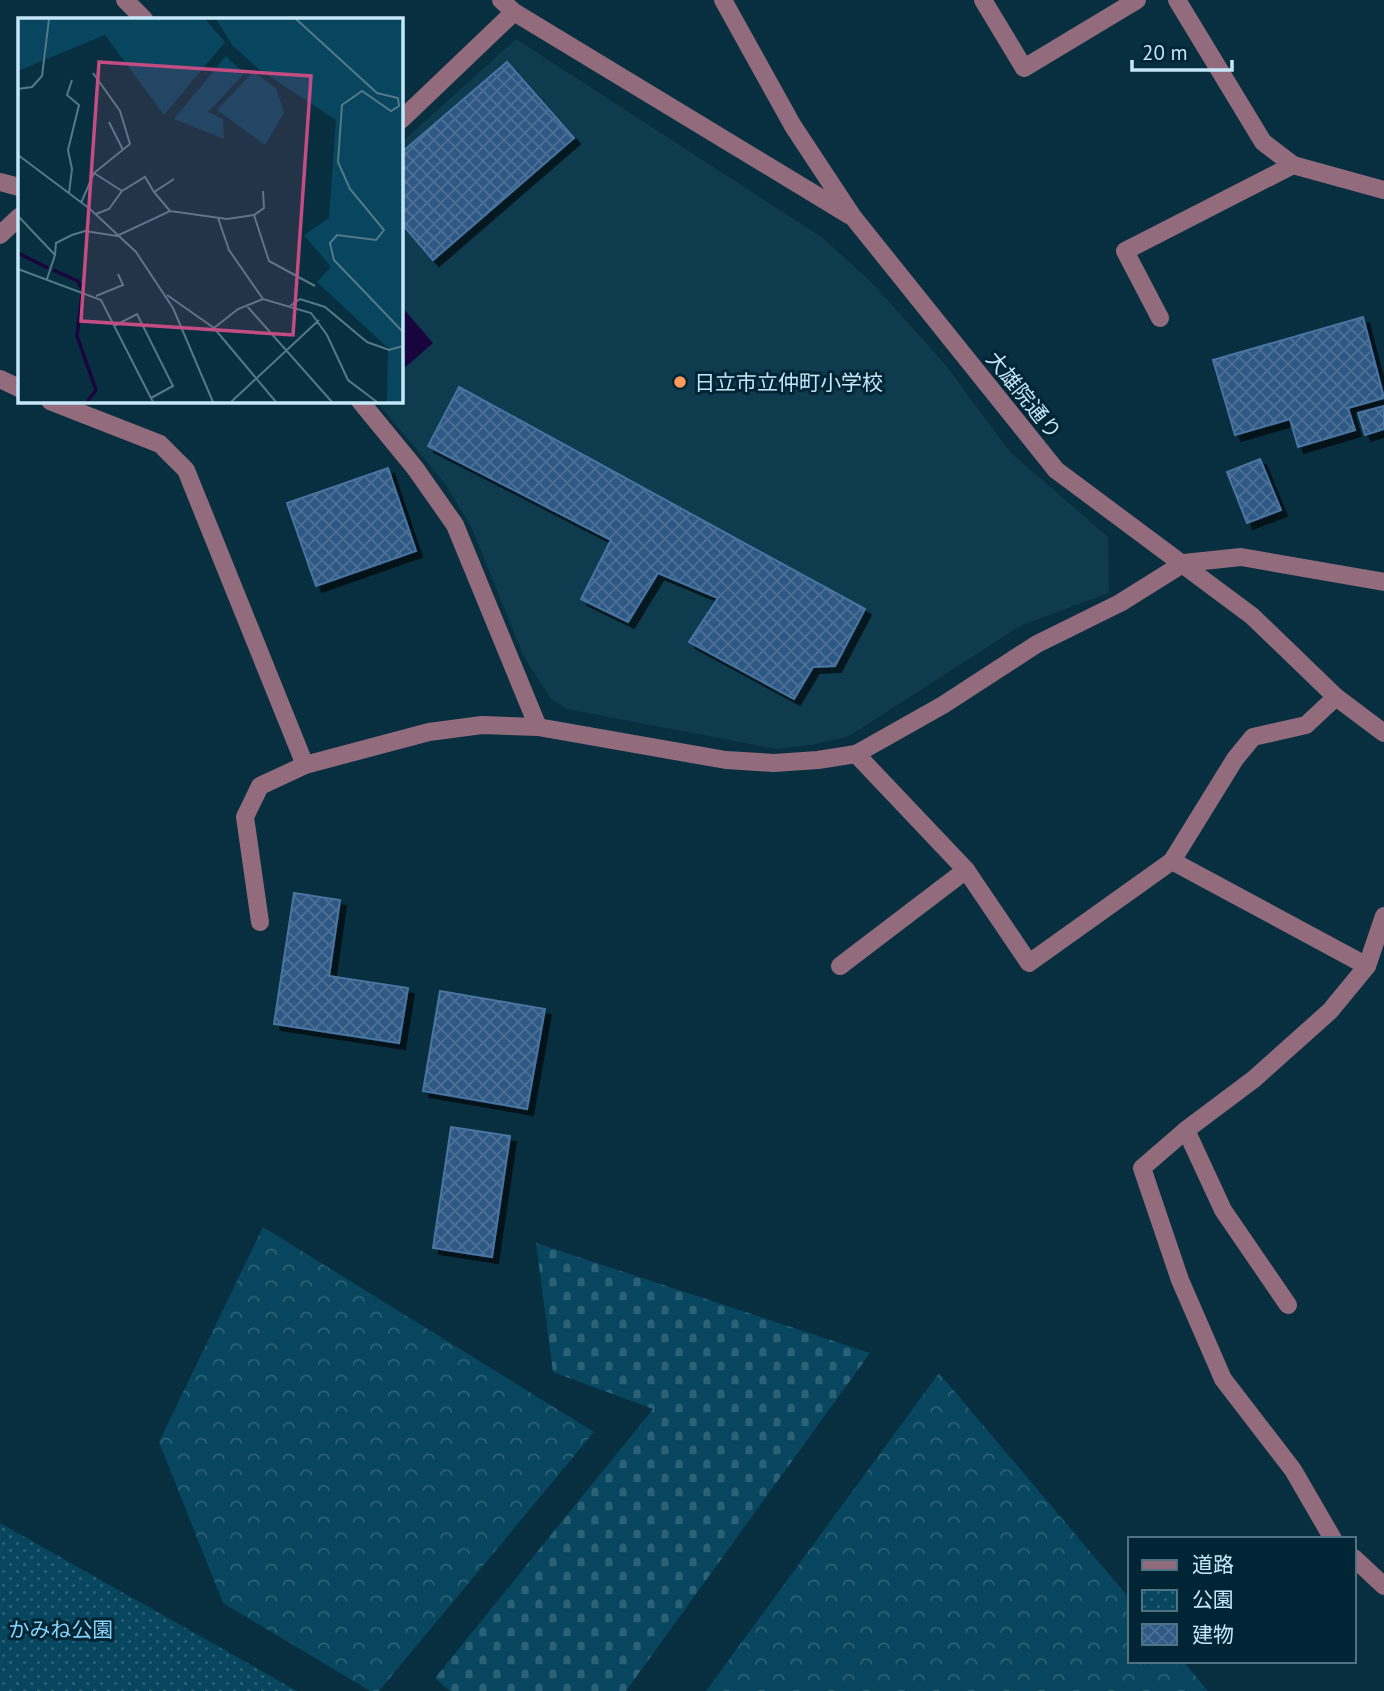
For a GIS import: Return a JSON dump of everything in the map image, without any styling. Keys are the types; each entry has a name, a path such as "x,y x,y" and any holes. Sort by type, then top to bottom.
{"street":[{"path":"125,0 143,18"},
{"name":"大雄院通り","path":"723,0 793,127 853,217 1056,470 1252,615 1336,697 1384,733"},
{"path":"983,0 1024,68 1137,0"},
{"path":"1177,0 1244,116 1263,142 1293,165 1384,190"},
{"path":"402,119 507,6 853,217"},
{"path":"1160,318 1125,251 1293,165"},
{"path":"0,181 18,187"},
{"path":"0,235 18,218"},
{"path":"0,379 18,388"},
{"path":"53,402 160,444 186,470 305,765"},
{"path":"361,402 415,468 455,525 538,727"},
{"path":"260,922 245,817 260,786 305,765 429,732 482,725 538,727 726,760 774,763 856,754 943,705 1037,644 1120,603 1184,563 1241,557 1384,582"},
{"path":"856,754 966,870 1029,963 1172,861 1235,759 1253,737 1306,725 1336,697"},
{"path":"1172,861 1367,966"},
{"path":"840,966 966,870"},
{"path":"1332,1537 1293,1470 1223,1379 1180,1280 1142,1168 1186,1130 1254,1079 1320,1020 1367,966 1384,916"},
{"path":"1186,1130 1223,1210 1288,1306"},
{"path":"1356,1560 1384,1586"}],"shaded area":[{"name":"日立市立仲町小学校","path":"516,39 823,238 872,283 945,364 1010,452 1108,537 1109,593 1022,625 849,736 812,745 776,749 567,709 551,699 524,657 471,526 446,485 377,402 402,402 402,142"},
{"path":"402,307 433,343 402,370"}],"green space":[{"path":"263,1227 594,1432 379,1691 370,1691 223,1603 159,1442"},
{"path":"536,1243 870,1353 626,1691 450,1691 435,1678 653,1409 553,1372"},
{"path":"939,1373 1128,1597 1128,1663 1185,1663 1208,1691 706,1691"},
{"name":"かみね公園","path":"0,1523 297,1691 0,1691"}],"building":[{"path":"507,62 574,138 433,260 402,224 402,152"},
{"path":"1363,317 1384,398 1348,408 1355,430 1298,447 1290,419 1235,435 1213,360"},
{"path":"459,387 865,609 835,666 813,667 794,699 689,642 718,598 658,573 628,622 581,599 611,540 428,446"},
{"path":"1384,406 1384,429 1365,435 1358,413"},
{"path":"1260,459 1281,510 1247,523 1227,472"},
{"path":"388,468 416,551 316,586 287,503"},
{"path":"294,893 340,900 329,976 408,988 399,1043 274,1024"},
{"path":"440,991 545,1009 527,1109 423,1091"},
{"path":"451,1127 510,1136 492,1257 433,1248"}],"place":[{"name":"日立市立仲町小学校","path":"680,382"}]}
